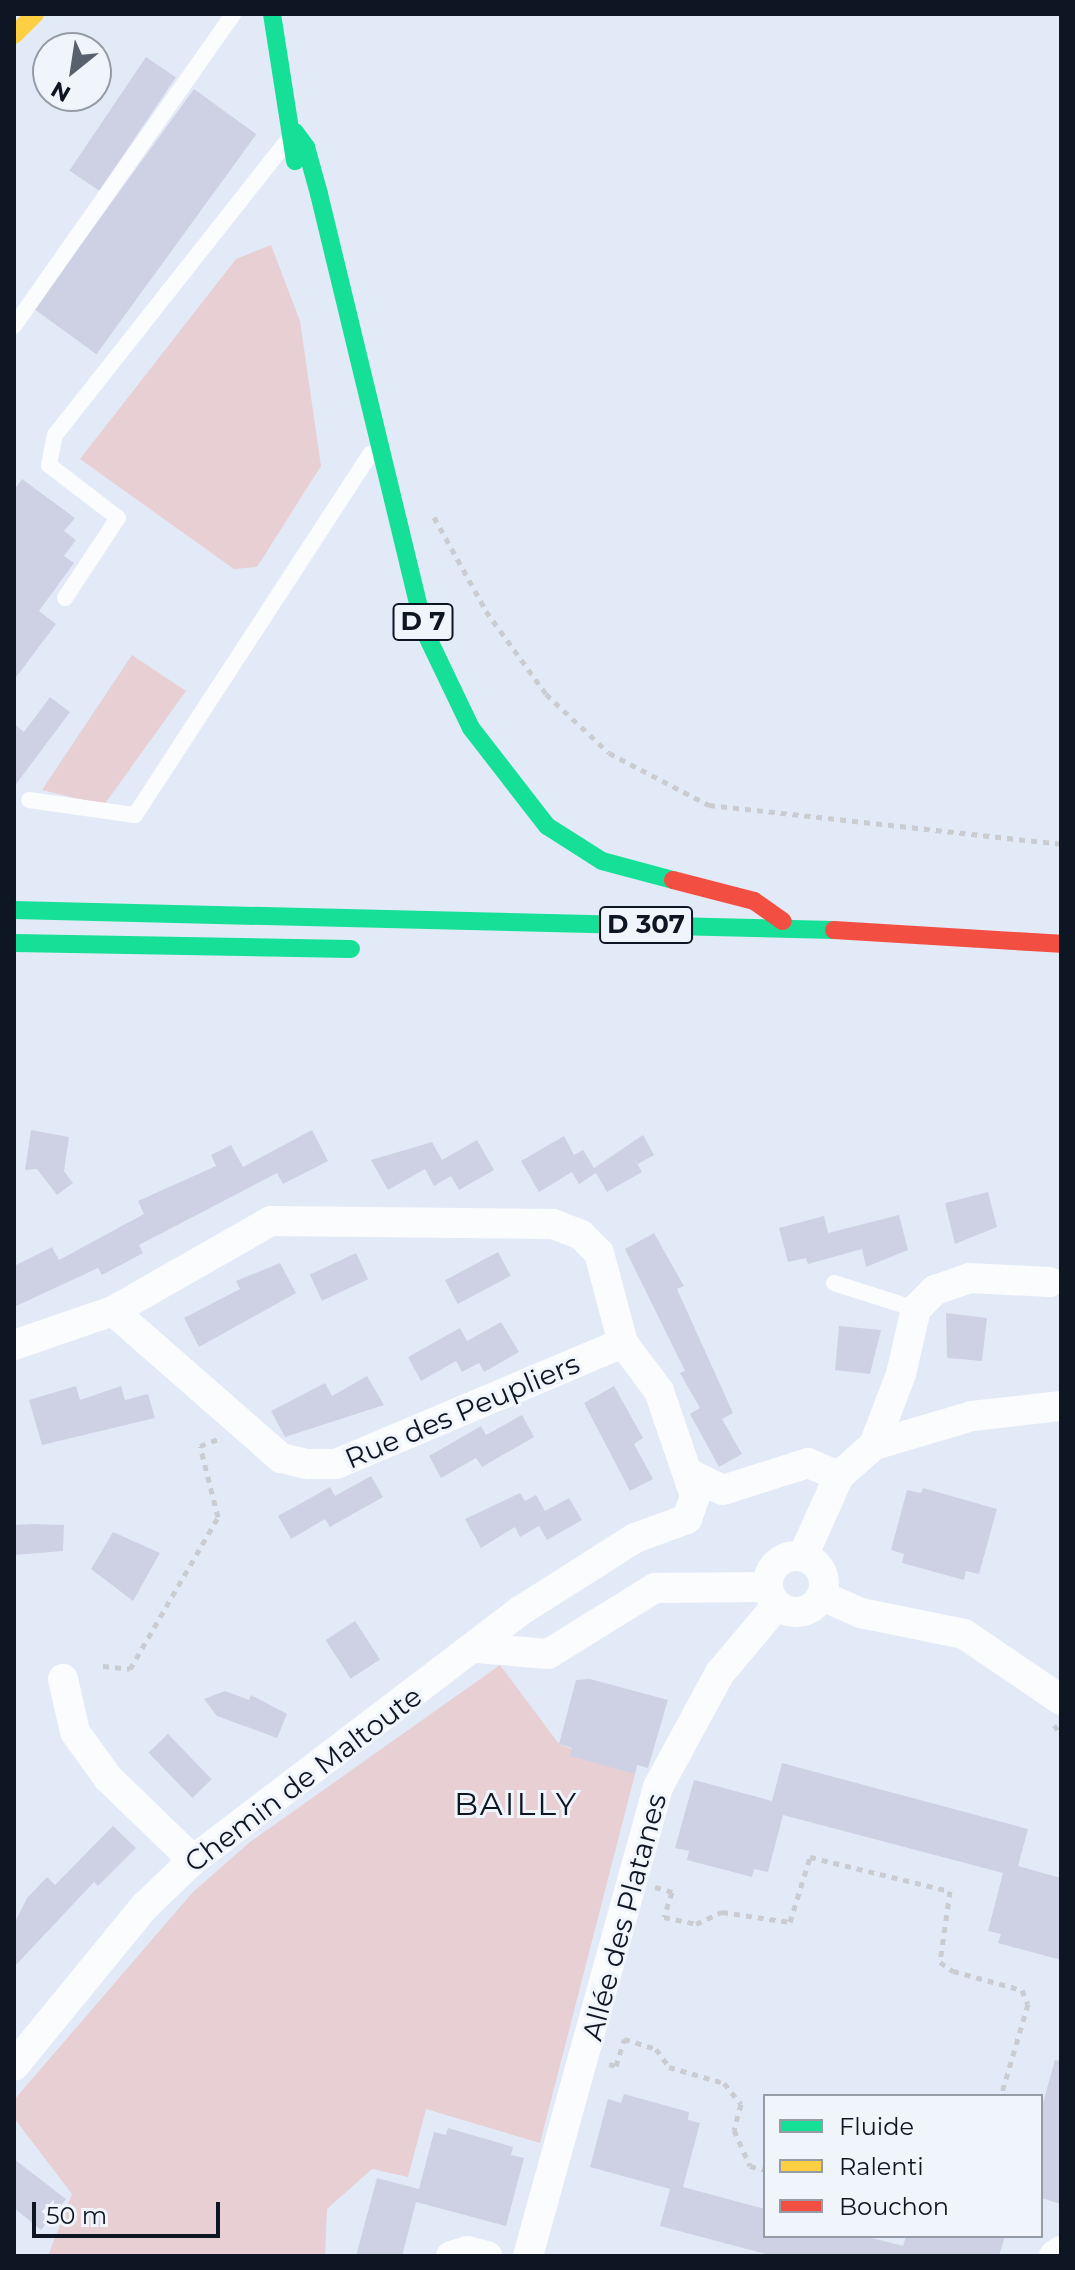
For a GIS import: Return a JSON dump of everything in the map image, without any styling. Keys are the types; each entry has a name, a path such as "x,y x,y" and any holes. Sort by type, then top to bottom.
{"main road":[{"path":"14,35 35,14"},
{"path":"272,14 295,132"},
{"name":"D 7","path":"295,132 306,147 319,194 376,454 425,632 471,728 506,781 547,826 602,861 754,901 791,927"},
{"name":"D 307","path":"14,910 791,927 1061,944"},
{"path":"14,943 369,950"}],"street":[{"path":"14,1345 113,1311 271,1221 553,1224 581,1235 599,1253 623,1343 659,1391 692,1475 723,1490 808,1463 839,1476"},
{"path":"874,1445 901,1374 916,1309 935,1290 969,1278 1050,1282"},
{"name":"Rue des Peupliers","path":"113,1311 281,1458 336,1464 623,1343"},
{"path":"803,1556 839,1476 874,1445 972,1416 1061,1406"},
{"name":"Chemin de Maltoute","path":"14,2066 123,1931 193,1860 477,1648 520,1611 635,1538 687,1519 694,1510 692,1475"},
{"path":"772,1596 777,1562 803,1556"},
{"path":"803,1556 822,1573 822,1596"},
{"path":"477,1648 548,1654 655,1588 772,1596 800,1613 822,1596"},
{"name":"Allée des Platanes","path":"528,2256 658,1787 720,1673 772,1596"},
{"path":"822,1596 861,1613 964,1634 1061,1700"},
{"path":"63,1679 75,1732 108,1778 193,1860"},
{"path":"451,2256 467,2251 487,2256"},
{"path":"1054,2256 1061,2251"}],"lane":[{"path":"14,326 233,14"},
{"path":"65,598 118,518 49,465 55,435 295,132"},
{"path":"29,800 135,815 376,454"},
{"path":"834,1283 916,1309"}],"path":[{"path":"428,506 486,611 546,694 609,753 709,805 1061,844"},
{"path":"103,1666 130,1669 218,1517 200,1446 248,1428"},
{"path":"632,1880 672,1892 664,1917 696,1924 722,1912 790,1922 810,1857 950,1891 940,1962 1022,1990 1028,2004 1002,2094"},
{"path":"586,2055 616,2066 624,2039 656,2049 669,2067 724,2083 741,2104 734,2130 750,2166 763,2169"}],"shaded area":[{"path":"271,245 300,321 321,466 257,567 234,569 80,459 236,259"},
{"path":"132,655 186,691 104,805 42,790"},
{"path":"500,1665 559,1744 635,1774 540,2143 426,2109 408,2177 372,2169 327,2209 325,2256 48,2256 72,2194 14,2118 14,2100 193,1892 250,1842"}],"building":[{"path":"146,57 176,77 99,191 69,171 109,112 112,112 112,107"},
{"path":"194,89 256,134 96,354 34,309"},
{"path":"22,479 75,518 64,531 76,540 64,556 74,563 39,611 56,624 14,680 14,490"},
{"path":"50,697 70,712 14,787 14,724 24,732"},
{"path":"31,1130 69,1137 64,1171 73,1183 57,1195 37,1169 25,1170"},
{"path":"312,1130 328,1161 283,1184 277,1173 139,1245 143,1253 102,1275 98,1268 14,1307 14,1266 52,1247 59,1260 144,1214 138,1201 216,1166 211,1155 231,1145 243,1167"},
{"path":"643,1135 654,1155 638,1164 634,1158 642,1172 607,1192 596,1173 579,1184 572,1172 539,1192 521,1161 564,1136 574,1155 583,1150 594,1168"},
{"path":"477,1140 494,1170 459,1190 451,1176 434,1186 425,1169 388,1190 371,1160 432,1142 442,1160"},
{"path":"988,1192 997,1227 955,1244 945,1203"},
{"path":"899,1215 908,1250 866,1267 862,1249 808,1264 806,1258 788,1262 779,1228 824,1216 828,1233"},
{"path":"654,1233 684,1286 677,1289 733,1413 722,1419 742,1454 719,1467 690,1414 700,1408 680,1373 685,1371 625,1249"},
{"path":"498,1252 511,1276 458,1304 445,1280"},
{"path":"356,1253 368,1279 322,1301 310,1275"},
{"path":"280,1263 296,1293 199,1347 184,1318 240,1289 236,1281"},
{"path":"946,1313 987,1318 982,1361 947,1358"},
{"path":"501,1322 519,1352 484,1372 479,1363 462,1372 456,1361 421,1381 408,1357 460,1328 467,1341"},
{"path":"839,1326 881,1330 870,1374 835,1370"},
{"path":"367,1376 384,1405 285,1437 271,1411 325,1383 332,1396"},
{"path":"76,1386 80,1400 121,1386 125,1400 148,1394 155,1418 42,1445 29,1400"},
{"path":"614,1386 643,1438 634,1444 653,1479 630,1491 584,1403"},
{"path":"522,1415 534,1437 482,1467 476,1458 441,1478 429,1456 481,1426 486,1435"},
{"path":"371,1476 383,1497 330,1527 325,1519 291,1539 278,1516 330,1487 335,1496"},
{"path":"923,1488 997,1509 979,1574 966,1571 964,1580 902,1563 904,1554 891,1550 907,1490 921,1493"},
{"path":"520,1493 525,1501 536,1495 545,1511 569,1498 582,1520 547,1540 539,1526 520,1537 515,1527 481,1548 465,1519"},
{"path":"14,1525 64,1525 63,1551 14,1555"},
{"path":"113,1532 160,1553 133,1601 91,1569"},
{"path":"355,1621 380,1660 351,1679 326,1640"},
{"path":"590,1679 668,1700 648,1768 637,1765 635,1774 570,1756 572,1748 559,1744 576,1680"},
{"path":"225,1691 249,1700 251,1695 287,1714 277,1738 217,1716 204,1699"},
{"path":"168,1734 212,1779 192,1798 149,1753"},
{"path":"782,1763 1028,1829 1018,1866 1061,1878 1061,1960 998,1943 1001,1934 988,1931 1003,1873 783,1815 768,1872 754,1869 752,1877 687,1860 689,1851 675,1848 694,1780 772,1801"},
{"path":"113,1826 136,1848 98,1886 94,1882 14,1967 14,1924 27,1898 47,1877 55,1885"},
{"path":"1055,2060 1061,2061 1061,2204 1043,2199 1043,2103"},
{"path":"624,2094 689,2112 688,2120 700,2123 683,2187 763,2208 763,2238 872,2238 903,2246 905,2238 1004,2238 999,2256 773,2256 660,2226 670,2189 590,2167 608,2099 621,2103"},
{"path":"448,2128 513,2147 511,2155 524,2158 506,2226 416,2202 402,2256 356,2256 377,2178 419,2189 434,2132 446,2135"},
{"path":"14,2159 66,2199 41,2230 14,2208"}],"traffic: fast":[{"path":"272,14 295,161"},
{"path":"295,132 306,147 319,194 425,632 471,728 547,826 602,861 673,880"},
{"path":"14,910 834,930"},
{"path":"14,943 351,949"}],"traffic: slow":[{"path":"14,35 35,14"}],"traffic: jam":[{"path":"673,880 754,901 783,921"},
{"path":"834,930 1061,944"}],"district":[{"name":"BAILLY","path":"516,1804"}]}
